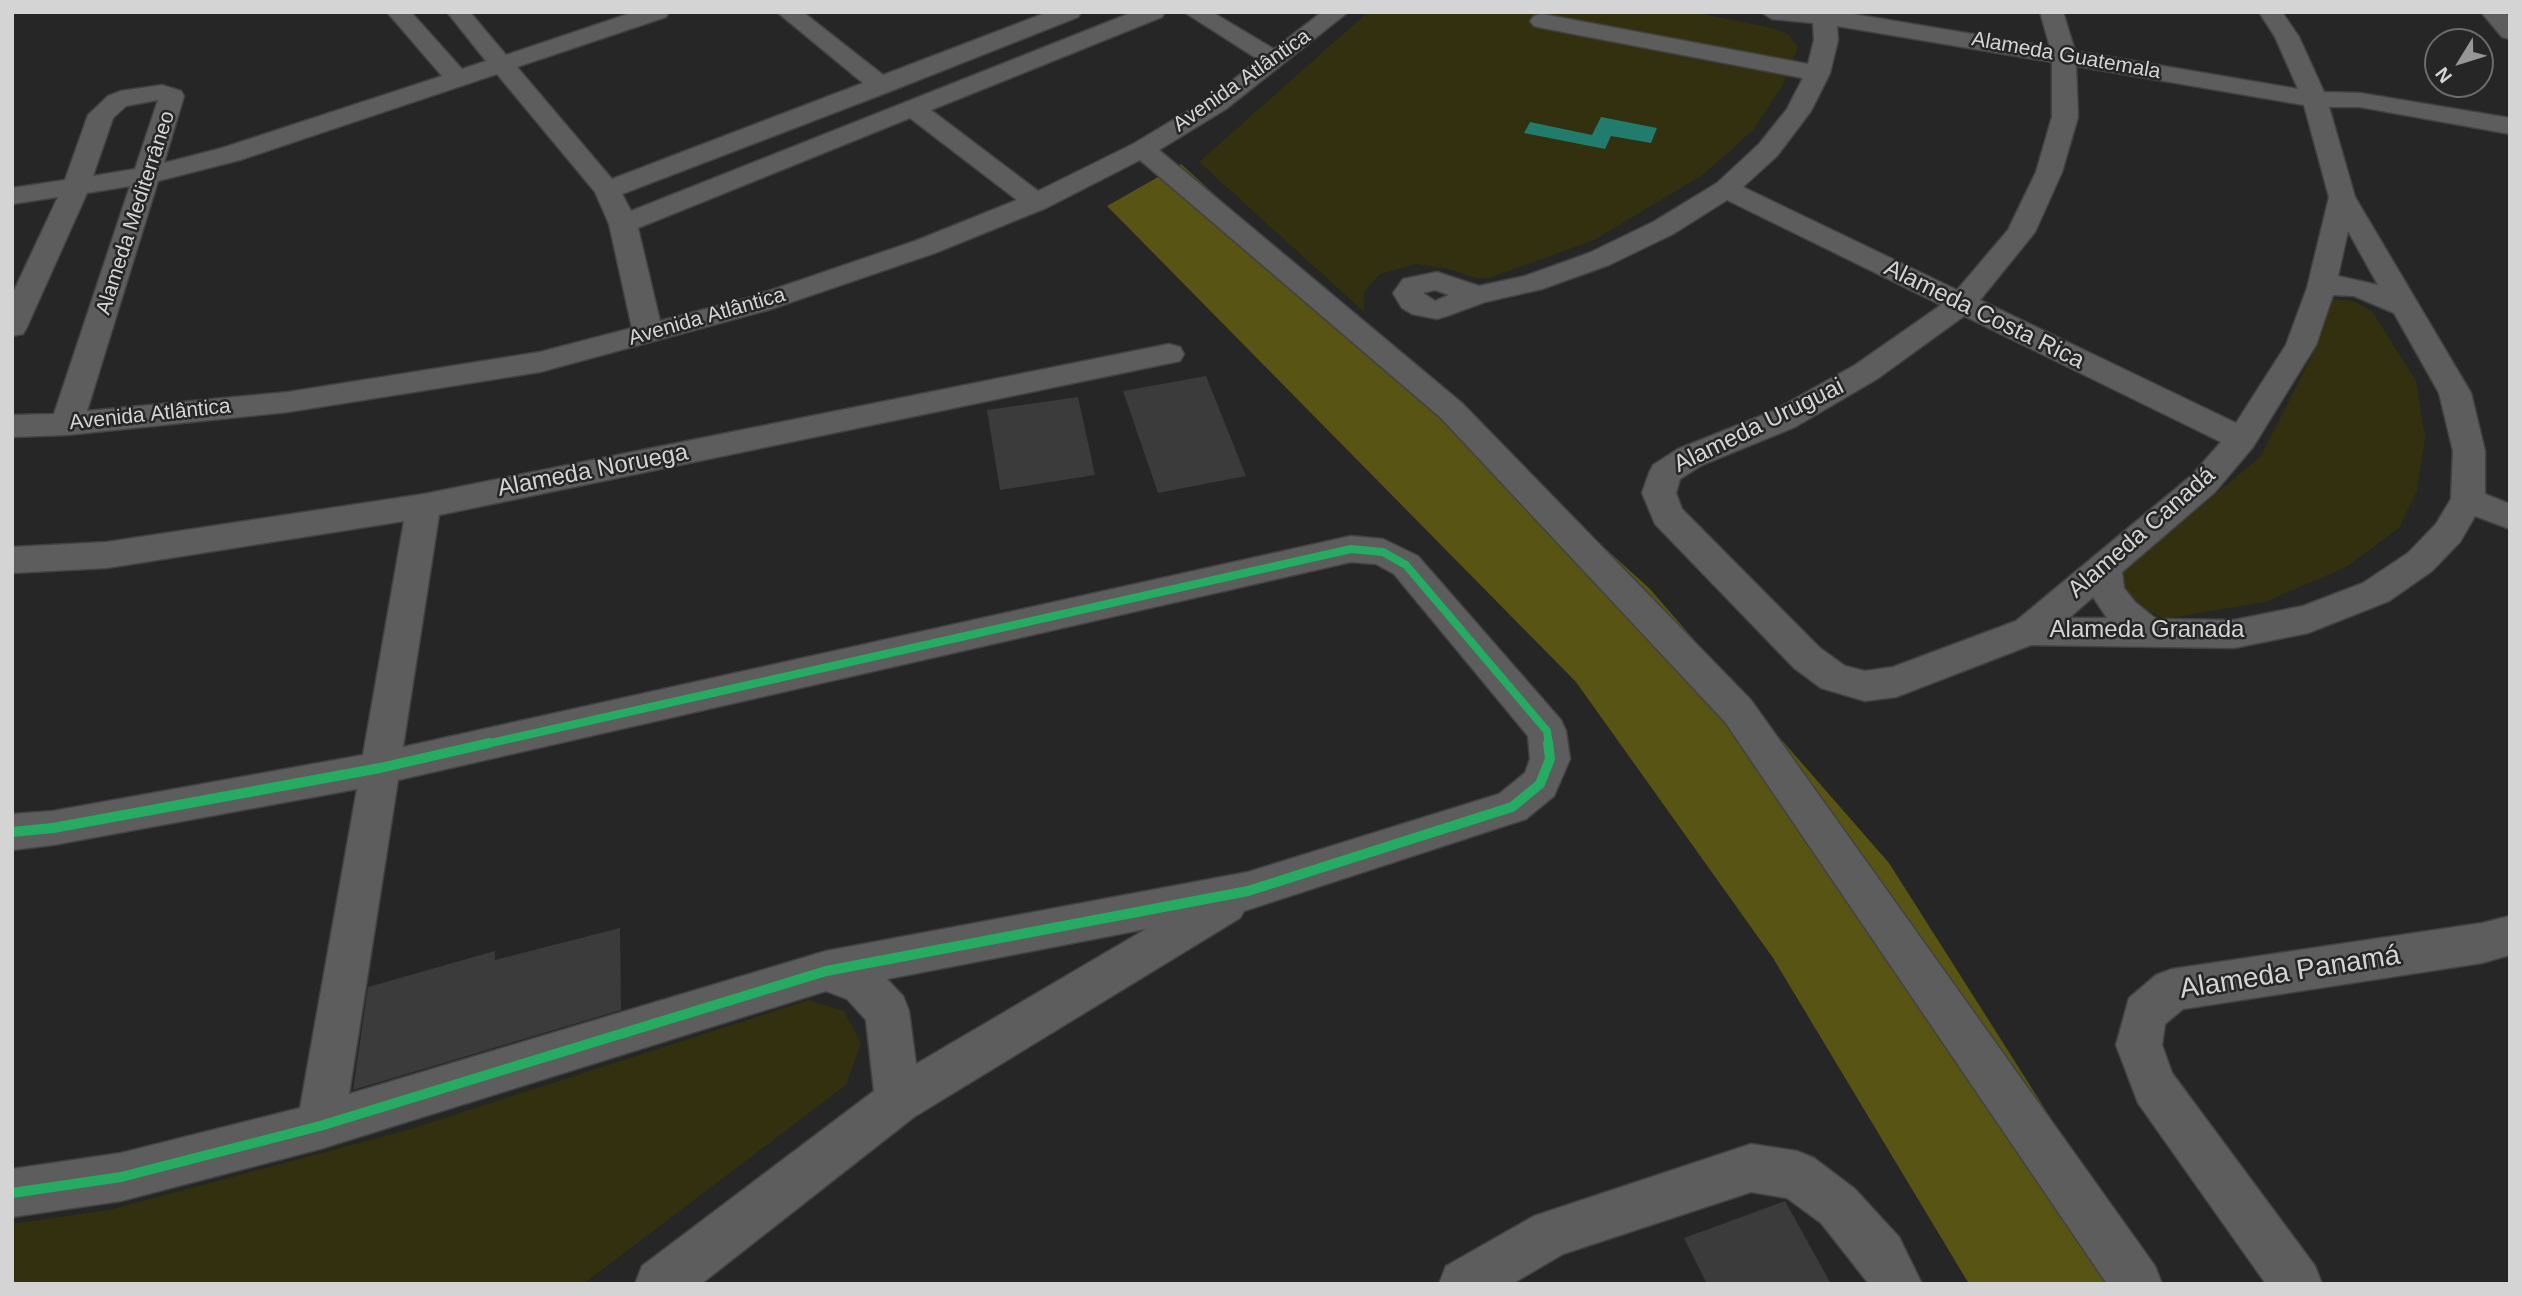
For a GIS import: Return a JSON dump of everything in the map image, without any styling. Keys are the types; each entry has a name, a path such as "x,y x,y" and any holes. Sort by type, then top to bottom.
{"street":[{"path":"398,12 458,79"},
{"path":"458,12 607,190 623,224 648,334"},
{"path":"12,196 149,176 231,154 658,12"},
{"path":"788,12 882,86"},
{"path":"607,190 1070,12"},
{"path":"623,224 1154,12"},
{"path":"1195,12 1276,60"},
{"name":"Avenida Atlântica","path":"12,426 66,424 288,402 540,362 758,304 925,247 1036,202 1142,149 1217,104 1337,12"},
{"name":"Alameda Guatemala","path":"1772,12 2058,36"},
{"name":"Alameda Guatemala","path":"1899,12 2058,36 2311,91 2510,126"},
{"path":"2270,12 2287,37 2311,91 2342,197 2402,306 2455,393 2469,451 2468,500 2510,517"},
{"path":"2492,12 2510,33"},
{"path":"1477,295 1532,283 1599,259 1663,228 1726,189 1768,150 1798,111 1818,73 1826,40 1824,15"},
{"path":"1542,21 1818,73"},
{"name":"Alameda Uruguai","path":"1807,658 1667,514 1659,493 1665,473 1690,457 1795,412 1866,372 1961,304 2021,232 2049,172 2065,117 2058,36"},
{"name":"Alameda Mediterrâneo","path":"12,327 76,187 100,116 117,101 162,92 172,96 149,176 66,424"},
{"path":"913,108 1036,202"},
{"path":"1142,149 1452,411 1738,711 2137,1284"},
{"name":"Alameda Costa Rica","path":"1726,189 2242,439"},
{"name":"Alameda Canadá","path":"2029,631 2203,484 2242,439 2301,345 2321,288 2342,197"},
{"path":"2321,288 2338,285 2360,288 2402,306"},
{"name":"Alameda Noruega","path":"12,560 107,555 425,506 1169,355"},
{"name":"Alameda Granada","path":"1807,658 1835,678 1865,686 1896,682 2029,631 2234,634 2308,620 2376,592 2420,562 2448,533 2468,500"},
{"path":"320,1126 425,506"},
{"path":"12,832 53,828 380,768 1351,549 1382,552 1406,565 1547,731 1550,759 1540,784 1513,807 1248,891 826,971 320,1126 121,1177 12,1193"},
{"path":"2104,570 2107,591 2122,612 2150,634"},
{"path":"660,1284 898,1101 1248,891"},
{"name":"Alameda Panamá","path":"2297,1284 2154,1087 2139,1045 2145,1013 2172,990 2482,943 2510,935"},
{"path":"826,971 862,984 887,1011 898,1101"},
{"path":"1464,1284 1551,1233 1752,1168 1797,1175 1838,1206 1881,1255 1897,1284"}],"shaded area":[{"path":"1368,12 1693,12 1772,28 1789,35 1798,47 1782,86 1753,130 1704,174 1594,240 1490,278 1476,278 1449,269 1416,264 1380,274 1364,292 1364,312 1199,162"},
{"path":"1601,117 1657,128 1651,143 1611,136 1605,149 1524,133 1530,122 1592,135"},
{"path":"1181,164 1649,588 1889,863 2156,1284 1969,1284 1773,958 1576,682 1107,206"},
{"path":"2334,299 2353,301 2372,311 2416,381 2425,438 2417,491 2399,528 2346,567 2265,602 2164,619 2135,603 2121,588 2124,571 2261,456 2314,351 2319,302"},
{"path":"809,1000 844,1011 861,1043 846,1085 583,1284 12,1284 12,1224 109,1210 404,1131"}],"building":[{"path":"1206,376 1246,476 1158,493 1123,391"},
{"path":"1078,397 1095,475 1000,490 987,410"},
{"path":"620,928 621,1010 353,1090 368,987 495,951 495,960"},
{"path":"1785,1201 1831,1284 1707,1284 1684,1238"}],"cycle path":[{"path":"12,832 53,828 380,768 1351,549 1383,552 1406,565 1547,731 1550,759 1540,784 1512,807 1248,891 826,971 320,1126 121,1177 12,1193"}]}
